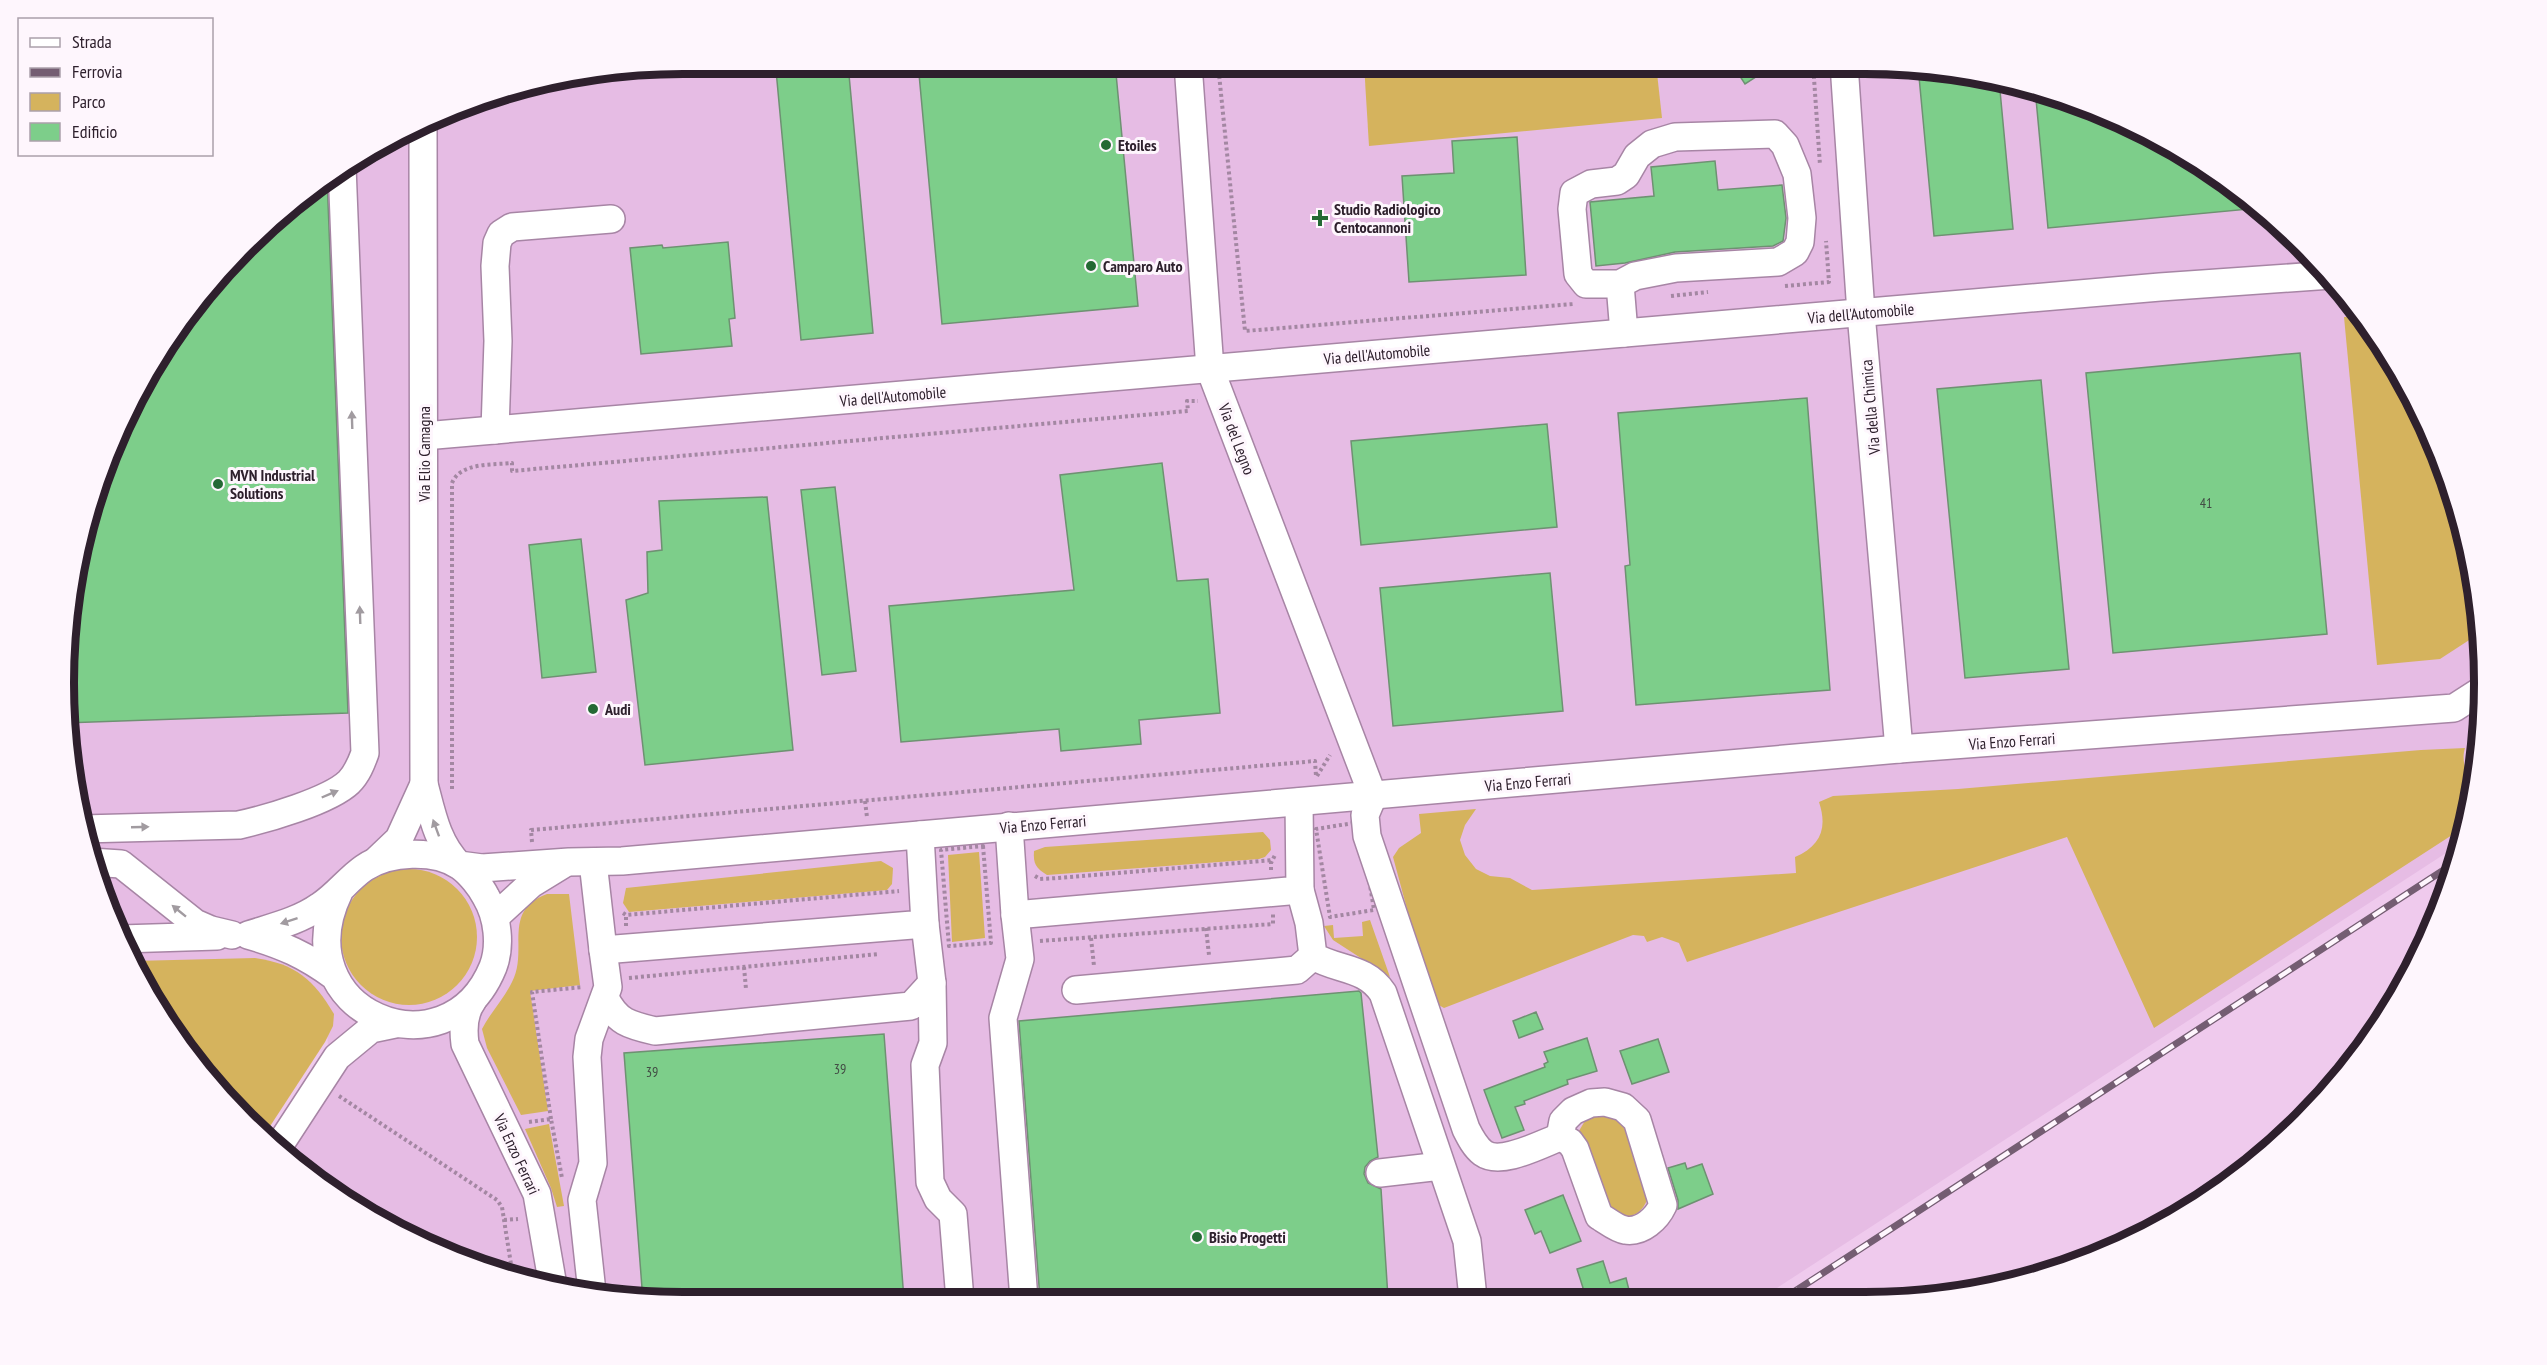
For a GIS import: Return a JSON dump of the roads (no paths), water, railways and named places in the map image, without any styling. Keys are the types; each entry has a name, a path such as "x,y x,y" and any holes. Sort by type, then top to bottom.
{"street":[{"name":"Via del Legno","path":"1189,74 1210,369 1373,796"},
{"name":"Via della Chimica","path":"1845,74 1862,313 1899,749"},
{"name":"Via Elio Camagna","path":"423,132 424,784 436,831 447,853 459,865"},
{"path":"1775,134 1785,145 1797,174 1802,219 1800,242 1795,252 1778,262 1676,268 1635,276 1620,284 1586,284 1578,274 1572,209 1574,193 1591,184 1617,181 1626,175 1637,156 1652,144 1675,137 1775,134"},
{"path":"91,829 239,825 260,820 338,791 351,780 360,766 365,753 342,177"},
{"path":"495,430 498,341 495,266 497,243 501,234 512,227 611,219"},
{"name":"Via dell'Automobile","path":"424,436 2317,276"},
{"path":"1620,284 1624,333"},
{"name":"Via Enzo Ferrari","path":"459,865 511,867 622,861 1899,749 2454,708 2473,696"},
{"name":"Via Elio Camagna","path":"378,860 399,839 424,784"},
{"path":"1373,796 1365,815 1367,836 1466,1129 1473,1142 1483,1154 1499,1159 1560,1137 1570,1142 1575,1149 1599,1216 1625,1230 1638,1228 1653,1221 1660,1213 1663,1204 1637,1120 1623,1107 1605,1102 1591,1102 1573,1111 1563,1121 1560,1137"},
{"path":"1299,802 1300,890 1309,923 1313,956"},
{"path":"1009,826 1020,959 1003,1018 1023,1292"},
{"path":"920,835 927,953 932,965 933,1043 925,1065 930,1182 938,1199 953,1214 959,1292"},
{"path":"130,939 240,935 300,918 339,892 364,868 378,860 405,854 423,854 459,865 487,897 495,917 498,939 495,962 487,982 473,1000 451,1016 424,1025 395,1024 371,1029 338,1057 282,1141"},
{"path":"581,862 603,950 608,987 594,990"},
{"name":"Via Enzo Ferrari","path":"495,917 531,884 581,862"},
{"path":"101,863 121,864 195,923 211,930 283,945 309,958 359,1007 376,1018 395,1024"},
{"path":"1015,915 1300,890"},
{"path":"338,1057 348,1018 339,985 327,957 326,932 332,907 339,892"},
{"path":"603,950 925,924"},
{"path":"1076,990 1298,970 1313,956"},
{"path":"1313,956 1326,964 1365,974 1375,981 1383,993 1467,1241 1472,1292"},
{"path":"594,990 612,1013 630,1026 655,1031 911,1006 932,983"},
{"path":"591,1284 582,1200 593,1163 587,1057 594,990"},
{"name":"Via Enzo Ferrari","path":"473,1000 465,1018 463,1030 465,1044 537,1194 551,1277"},
{"name":"Via Enzo Ferrari","path":"424,1025 450,1041 474,1062"},
{"path":"1380,1173 1441,1166"}],"railway":[{"path":"1794,1292 2443,870"}],"place":[{"name":"Etoiles","path":"1106,145"},
{"name":"Studio Radiologico Centocannoni","path":"1320,218"},
{"name":"Camparo Auto","path":"1091,266"},
{"name":"MVN Industrial Solutions","path":"218,484"},
{"name":"Audi","path":"593,709"},
{"name":"Bisio Progetti","path":"1197,1237"}]}
